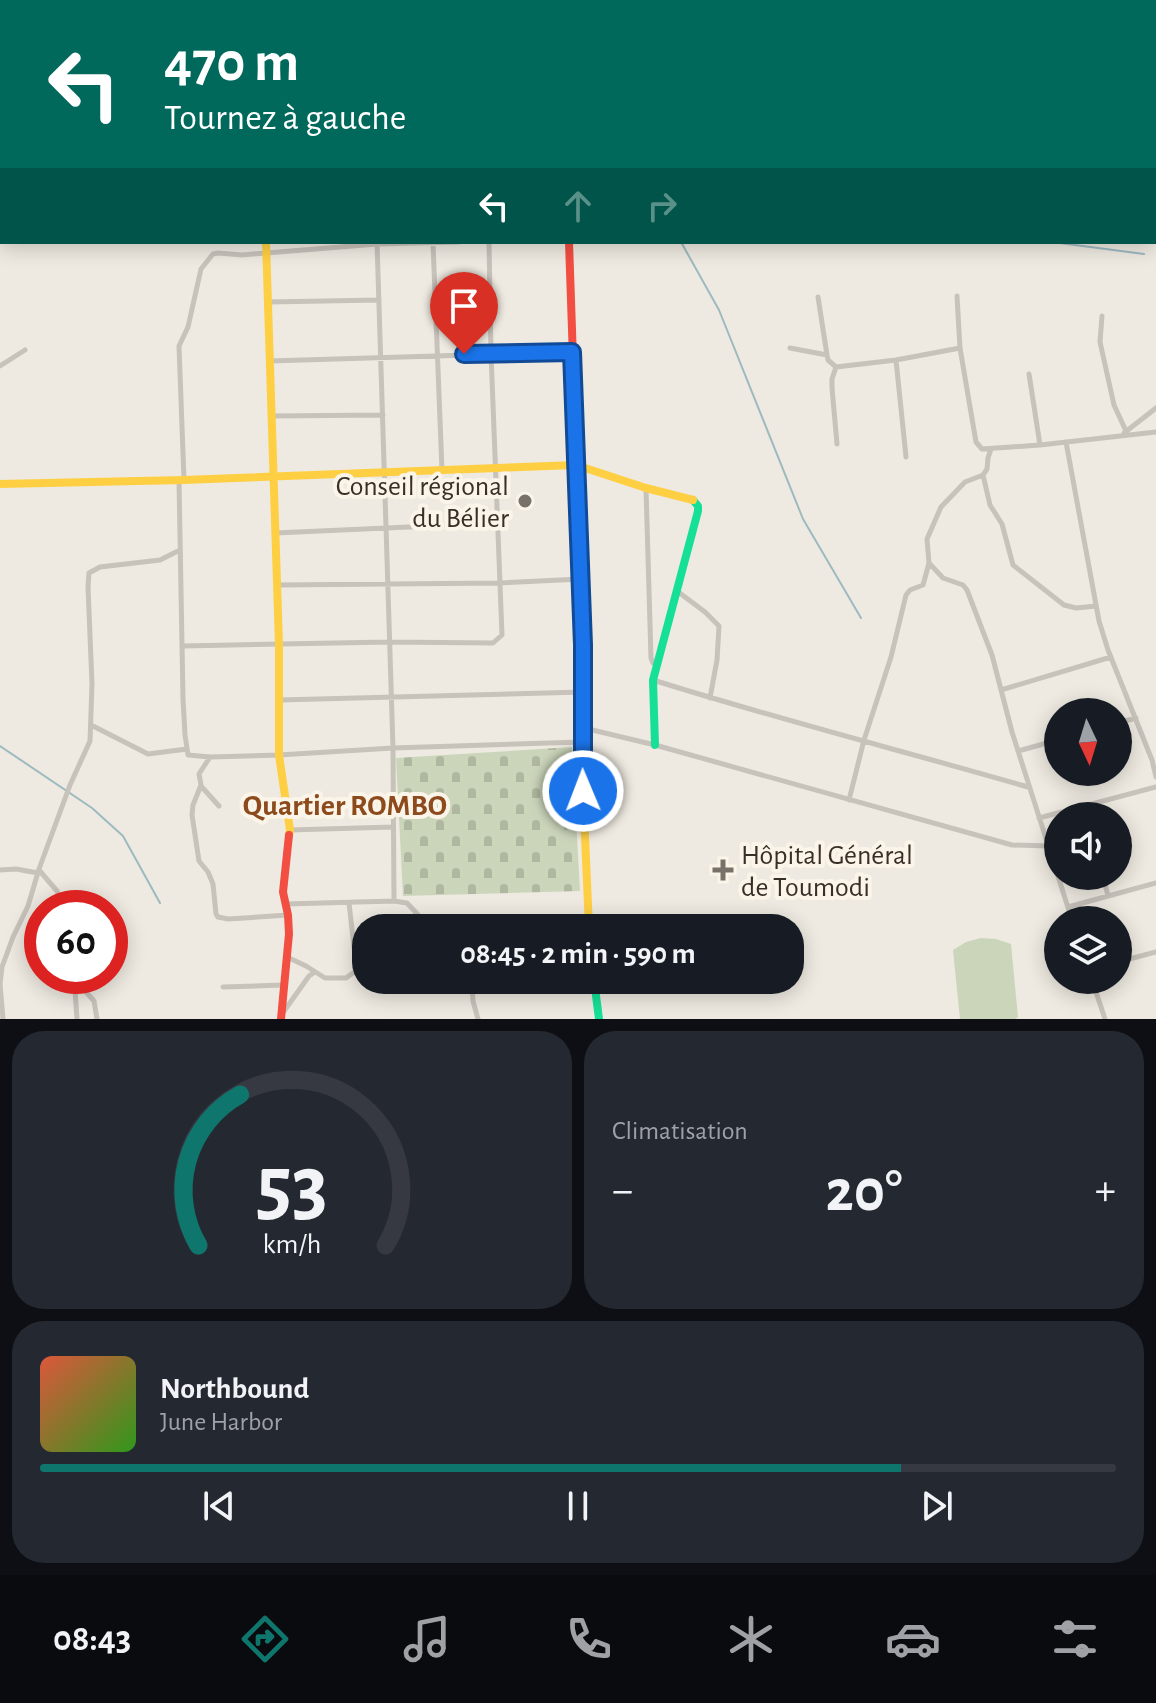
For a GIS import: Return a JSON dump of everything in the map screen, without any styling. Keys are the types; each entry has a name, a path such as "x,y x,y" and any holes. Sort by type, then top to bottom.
{"street":[{"path":"349,244 266,247 242,255 215,253 201,269 188,327 179,346 183,699 188,755 279,755 583,742"},
{"path":"377,244 393,748 394,901"},
{"path":"433,244 442,470"},
{"path":"183,646 493,643 502,635 489,244"},
{"path":"569,244 589,914"},
{"path":"266,247 279,645 279,755 290,830 283,892 289,934 282,1017"},
{"path":"957,296 960,348 976,442 982,449 1156,432"},
{"path":"818,297 828,360 836,367 960,348"},
{"path":"268,302 379,300"},
{"path":"1102,316 1100,342 1114,405 1126,431"},
{"path":"790,348 827,355"},
{"path":"0,366 25,350"},
{"path":"269,361 572,352"},
{"path":"896,360 906,457"},
{"path":"836,367 832,388 837,444"},
{"path":"1029,374 1040,445"},
{"path":"1120,436 1156,408"},
{"path":"271,416 383,415"},
{"path":"1066,442 1096,606 1111,657 1156,777"},
{"path":"849,800 906,595 923,585 929,563 927,539 941,507 965,482 983,475 991,449"},
{"path":"0,484 576,465 693,500 698,506 653,680 655,745"},
{"path":"983,475 990,505 1002,524 1013,565 1064,605 1076,608 1096,606"},
{"path":"646,488 651,658 657,665"},
{"path":"275,533 498,523"},
{"path":"3,1019 0,974 28,906 70,785 90,741 89,573 100,567 160,560 181,549"},
{"path":"929,563 943,578 963,585 967,590 992,655 1044,834"},
{"path":"276,586 581,579"},
{"path":"676,591 719,626 710,698"},
{"path":"1001,690 1111,657"},
{"path":"653,680 1029,788"},
{"path":"279,700 583,692"},
{"path":"1132,719 1136,718"},
{"path":"91,725 148,754 187,749"},
{"path":"584,728 1012,845 1044,846"},
{"path":"1018,751 1044,744"},
{"path":"210,757 199,774 201,785 192,810 199,861 213,884 216,914 228,919 288,915"},
{"path":"201,785 219,806"},
{"path":"1098,802 1156,787"},
{"path":"1039,818 1044,817"},
{"path":"290,830 393,827"},
{"path":"0,870 38,871 56,890"},
{"path":"1072,906 1156,883"},
{"path":"1106,890 1108,896"},
{"path":"286,904 394,901 407,903 417,914"},
{"path":"349,903 352,928"},
{"path":"1132,958 1156,952"},
{"path":"286,957 316,971 323,978 339,979 352,974"},
{"path":"282,1017 309,976 316,971"},
{"path":"223,987 283,985"},
{"path":"76,994 77,1019"},
{"path":"88,994 94,1001 97,1019"},
{"path":"473,994 478,1019"},
{"path":"596,994 599,1019"},
{"path":"1097,994 1105,1019"}],"green space":[{"path":"572,747 580,891 403,896 396,758"},
{"path":"981,938 1011,944 1016,1019 960,1019 953,950"}],"waterway":[{"path":"682,244 719,310 803,519 861,618"},
{"path":"1067,244 1144,254"},
{"path":"0,746 92,808 123,836 160,903"}],"traffic: fast":[{"path":"655,745 653,680 698,511 693,500"},
{"path":"596,994 599,1019"}],"traffic: slow":[{"path":"266,244 279,645 279,755 289,835"},
{"path":"0,484 576,465 693,500"},
{"path":"581,593 583,791 588,914"}],"traffic: jam":[{"path":"569,244 581,593"},
{"path":"281,1019 289,934 283,892 289,835"}],"place":[{"name":"Conseil régional du Bélier","path":"525,501"},
{"name":"Hôpital Général de Toumodi","path":"723,870"}],"district":[{"name":"Quartier ROMBO","path":"345,805"}],"route":[{"path":"464,354 572,352 583,645 583,791"}]}
